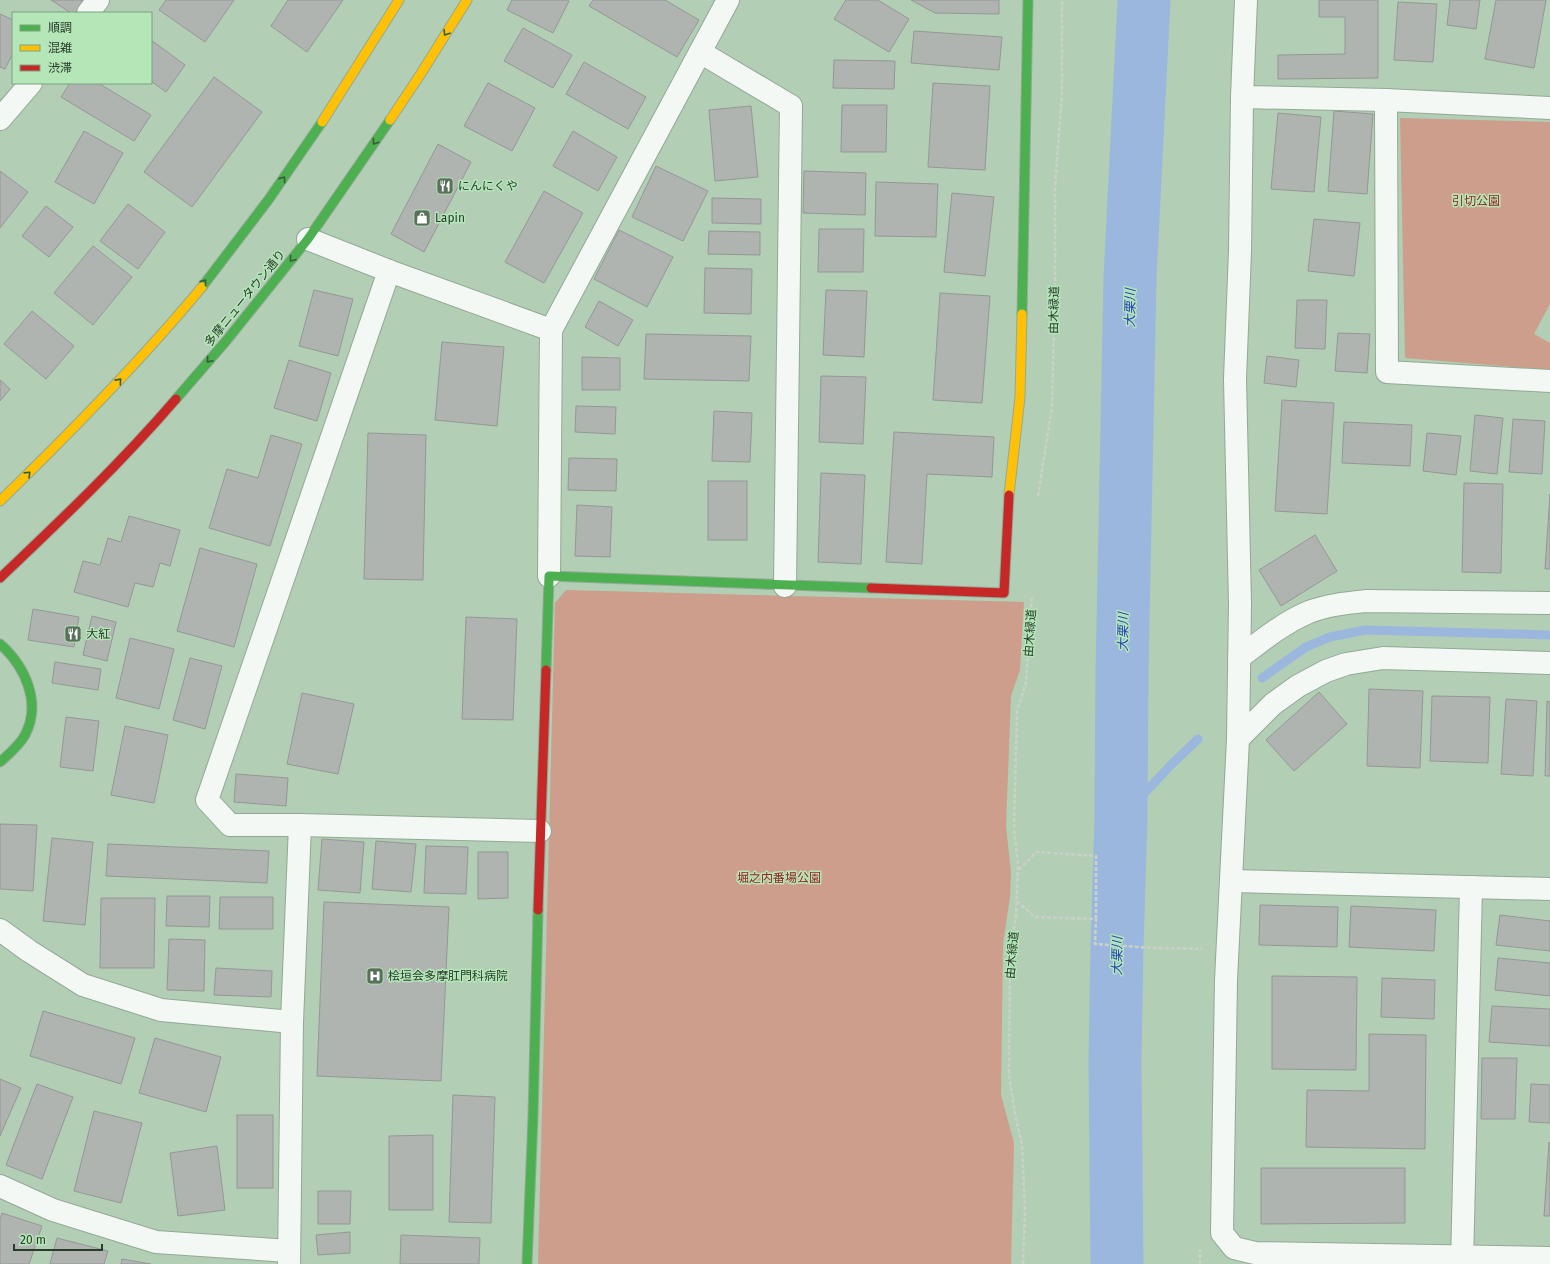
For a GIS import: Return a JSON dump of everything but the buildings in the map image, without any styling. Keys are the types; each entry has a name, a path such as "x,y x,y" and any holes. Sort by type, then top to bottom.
{"street":[{"path":"89,12 98,0"},
{"path":"0,501 42,461 118,383 186,305 260,211 365,57 399,0"},
{"name":"多摩ニュータウン通り","path":"0,578 81,501 158,420 226,341 308,239 420,75 467,0"},
{"path":"527,1264 533,1116 540,831 549,576 551,330 728,0"},
{"path":"549,576 1004,593 1010,484 1020,397 1028,0"},
{"path":"1246,0 1242,97 1240,251 1235,379 1240,596 1238,739 1226,980 1222,1234 1234,1248 1255,1253 1462,1260 1550,1258"},
{"path":"700,52 791,106 785,586"},
{"path":"0,119 30,84"},
{"path":"1242,97 1386,100 1550,108"},
{"path":"1386,100 1387,372 1550,381"},
{"path":"308,239 389,271 551,330"},
{"path":"389,271 208,800 230,825 300,825 540,831"},
{"path":"1239,658 1280,628 1309,612 1339,604 1366,601 1550,603"},
{"path":"0,644 17,661 27,679 32,700 32,720 26,735 0,762"},
{"path":"1238,739 1273,704 1298,686 1326,671 1346,664 1383,658 1550,663"},
{"path":"0,1186 53,1210 156,1242 289,1257 292,1022 300,825"},
{"path":"1231,881 1550,889"},
{"path":"1462,1260 1471,887"},
{"path":"0,930 29,951 83,985 161,1010 292,1022"}],"path":[{"name":"由木緑道","path":"1038,497 1052,407 1055,286 1055,187 1062,93 1062,0"},
{"name":"由木緑道","path":"1023,1264 1025,1211 1022,1145 1015,1114 1009,1074 1010,954 1016,916 1018,871 1014,828 1017,711 1026,683 1032,596"},
{"path":"1018,871 1036,852 1096,856 1095,944 1153,948 1207,949"},
{"path":"1017,900 1035,917 1096,919"}],"green space":[{"name":"引切公園","path":"1400,118 1550,122 1550,304 1534,334 1550,343 1550,370 1405,358"},
{"name":"堀之内番場公園","path":"566,590 1024,602 1020,670 1011,696 1006,826 1011,872 1010,897 1003,944 1001,1095 1014,1143 1011,1264 538,1264 555,603"}],"waterway":[{"name":"大栗川","path":"1117,1264 1115,1062 1121,818 1122,672 1130,278 1144,0"},
{"path":"1262,678 1306,647 1330,637 1365,630 1550,635"},
{"path":"1121,818 1170,766 1198,739"}],"traffic: fast":[{"path":"1022,314 1028,0"},
{"path":"176,399 226,341 308,239 390,120"},
{"path":"202,287 269,199 322,122"},
{"path":"546,670 549,576 871,588"},
{"path":"0,644 17,663 23,674 28,686 32,710 30,723 23,739 14,750 0,762"},
{"path":"527,1264 533,1116 538,910"}],"traffic: slow":[{"path":"322,122 399,0"},
{"path":"390,120 467,0"},
{"path":"0,501 104,397 154,343 202,287"},
{"path":"1009,495 1020,397 1022,314"}],"traffic: jam":[{"path":"0,578 68,513 155,423 176,399"},
{"path":"871,588 1004,593 1009,495"},
{"path":"538,910 546,670"}],"place":[{"name":"にんにくや","path":"445,186"},
{"name":"Lapin","path":"422,218"},
{"name":"大紅","path":"73,634"},
{"name":"桧垣会多摩肛門科病院","path":"375,976"}]}
